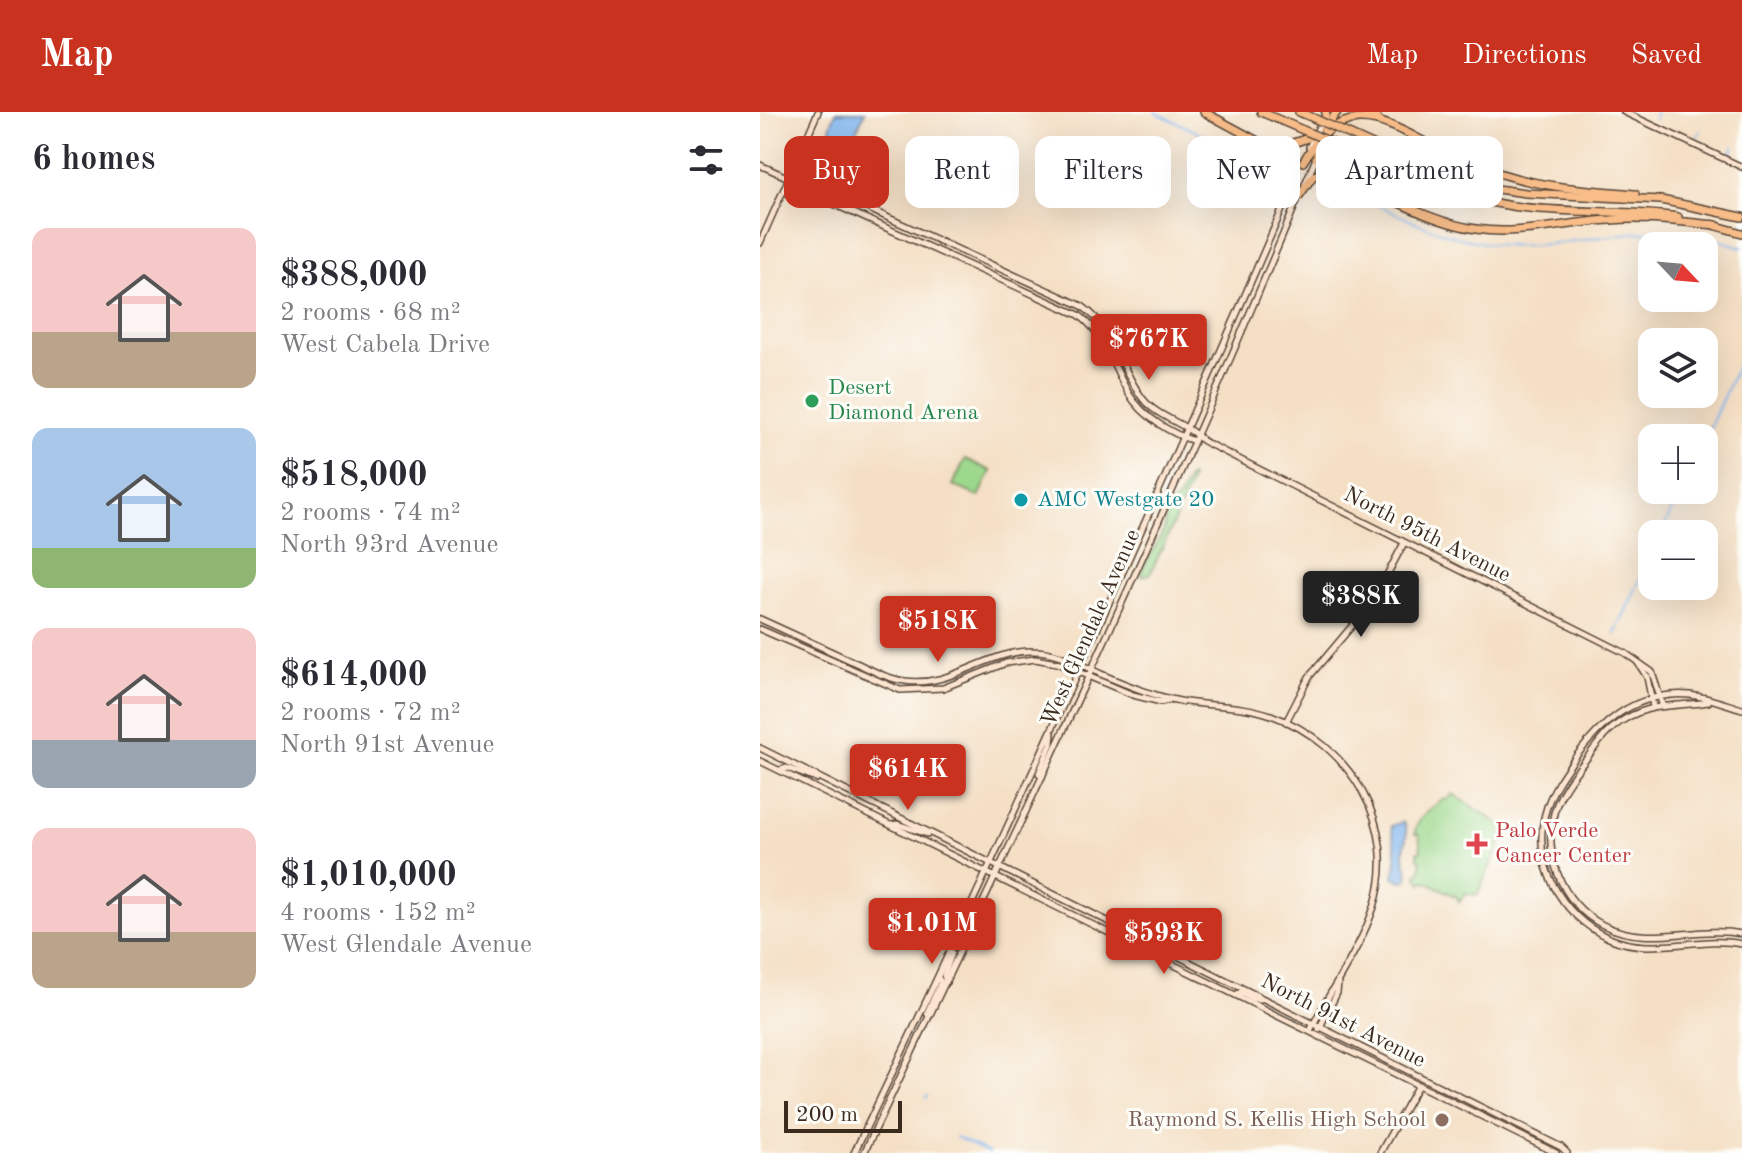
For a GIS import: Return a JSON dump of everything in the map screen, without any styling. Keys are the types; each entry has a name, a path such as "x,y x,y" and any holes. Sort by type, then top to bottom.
{"highway":[{"path":"1204,112 1251,136"},
{"path":"1261,112 1412,179 1485,201 1526,207 1654,214 1742,233"},
{"path":"1299,112 1313,114 1344,132 1419,166 1490,188 1526,193 1661,200"},
{"path":"1321,136 1326,112"},
{"path":"1303,162 1337,112"},
{"path":"1364,112 1468,162 1515,178 1557,186 1640,194 1742,217"},
{"path":"1313,114 1324,136"},
{"path":"1300,140 1362,119 1390,126"},
{"path":"1300,194 1316,175"},
{"path":"1412,208 1442,221 1485,230 1513,230 1612,219 1716,225"}],"main road":[{"path":"807,136 818,112"},
{"path":"1624,112 1742,167"},
{"name":"West Glendale Avenue","path":"1300,194 1316,158"},
{"name":"West Glendale Avenue","path":"1300,168 1303,162"},
{"name":"North 95th Avenue","path":"760,165 784,176"},
{"path":"760,243 784,189"},
{"name":"North 95th Avenue","path":"842,208 1079,315 1103,340 1138,406 1183,437 1203,441"},
{"name":"North 95th Avenue","path":"867,208 1082,306 1107,330 1143,399 1158,413 1197,433 1203,441 1635,659 1652,672 1662,704"},
{"name":"West Glendale Avenue","path":"854,1153 1078,672 1282,208"},
{"name":"West Glendale Avenue","path":"864,1153 996,879 1197,433 1294,208"},
{"path":"1286,722 1309,677 1373,601 1404,543"},
{"path":"760,619 867,668 905,681 938,679 1002,655 1025,651 1054,654 1170,699 1250,709 1286,722 1323,744 1344,764 1364,791 1378,830 1381,859 1376,900 1314,1027"},
{"path":"760,629 900,690 943,688 1022,659 1045,660 1137,697 1161,702 1170,699"},
{"path":"1635,659 1647,677 1653,707"},
{"path":"1742,709 1690,694 1652,698 1622,710 1602,725 1559,781 1544,819 1545,862 1553,885 1582,922 1601,934 1643,946 1702,942 1742,944"},
{"path":"1711,702 1662,704 1627,718 1608,732 1568,783 1553,820 1551,844 1564,887 1573,900 1600,924 1641,937 1725,932 1742,934"},
{"path":"1042,777 1038,774 1052,741 1052,728"},
{"name":"North 91st Avenue","path":"760,748 1314,1027 1561,1147 1567,1153"},
{"name":"North 91st Avenue","path":"760,761 1237,995 1314,1027 1317,1034 1556,1153"},
{"path":"779,770 787,768 824,781"},
{"path":"891,826 897,824 932,835"},
{"path":"1100,928 1104,920"},
{"path":"1701,933 1702,942"},
{"path":"946,983 944,975 953,945"},
{"path":"929,1017 927,1013 941,982 938,978"},
{"path":"1237,995 1240,992 1254,999 1262,999"},
{"path":"1380,1153 1418,1085 1427,1085 1459,1097"},
{"path":"1517,1134 1521,1127"}],"green space":[{"path":"965,459 991,471 979,497 953,485"},
{"path":"1191,477 1150,574 1142,576 1142,570 1164,530 1165,518 1172,503 1179,498"},
{"path":"1453,794 1507,829 1477,895 1465,893 1460,902 1459,898 1424,880 1422,883 1417,877 1421,872 1419,835 1415,834 1418,823 1429,810"}],"water":[{"path":"836,112 865,112 854,136 832,136 831,126"},
{"path":"1403,822 1408,872 1407,880 1402,881 1394,877 1396,851 1391,826"}],"waterway":[{"path":"1155,112 1205,136"},
{"path":"1655,112 1655,119"},
{"path":"1698,136 1700,131"},
{"path":"1731,154 1734,146"},
{"path":"1386,208 1434,230 1505,245 1537,245 1661,232 1715,239 1742,247"},
{"path":"1711,424 1742,355"},
{"path":"1667,520 1675,504"},
{"path":"1615,634 1638,584"},
{"path":"956,1137 989,1153"}],"place":[{"name":"Desert Diamond Arena","path":"812,401"},
{"name":"AMC Westgate 20","path":"1021,500"},
{"name":"Palo Verde Cancer Center","path":"1477,844"},
{"name":"Raymond S. Kellis High School","path":"1442,1120"}]}
